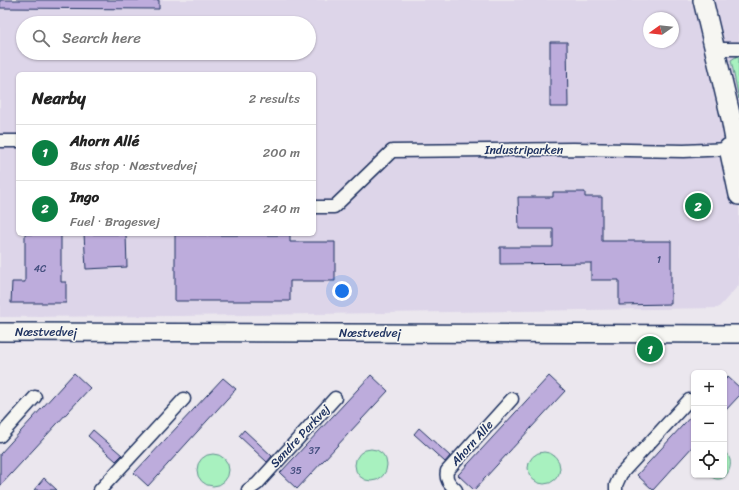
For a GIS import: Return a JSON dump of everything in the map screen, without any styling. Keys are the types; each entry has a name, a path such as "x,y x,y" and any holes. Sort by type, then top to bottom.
{"main road":[{"path":"703,0 715,49 734,150 739,195"},
{"name":"Næstvedvej","path":"0,332 739,334"}],"street":[{"path":"715,49 739,49"},
{"path":"0,140 16,141"},
{"name":"Industriparken","path":"316,207 334,207 392,151 558,149 684,151 734,150"},
{"path":"734,150 739,174"},
{"path":"0,436 36,397"},
{"name":"Søndre Parkvej","path":"248,490 257,484 335,398"},
{"name":"Ahorn Alle","path":"456,490 449,484 446,476 447,471 512,398"},
{"path":"106,488 184,399"},
{"path":"616,490 616,485 621,474 689,400"}],"shaded area":[{"path":"0,0 739,0 739,285 718,308 180,316 0,317"}],"green space":[{"path":"739,55 739,99 731,60"},
{"path":"371,449 380,452 384,456 387,465 384,474 380,478 371,481 362,478 358,474 355,465 358,456 362,452"},
{"path":"544,452 553,455 557,459 560,468 557,477 553,481 544,484 535,481 531,477 528,468 531,459 535,455"},
{"path":"213,454 219,455 226,461 229,470 228,476 222,483 213,486 207,485 200,479 197,470 198,464 204,457"},
{"path":"727,455 730,461 727,473"}],"building":[{"path":"0,0 159,0 159,9 0,8"},
{"path":"550,42 567,42 568,107 550,107"},
{"path":"553,192 585,192 585,197 602,197 602,241 671,241 671,304 619,305 619,280 591,280 591,263 500,264 500,247 553,247 553,229 519,229 518,197 553,197"},
{"path":"686,197 707,197 707,208 686,208"},
{"path":"25,236 61,236 61,282 66,282 66,303 11,303 12,282 25,282"},
{"path":"84,236 126,236 127,267 86,269"},
{"path":"175,236 290,236 290,242 335,242 335,281 290,281 290,301 175,301"},
{"path":"74,373 90,388 0,486 0,454"},
{"path":"371,375 388,391 297,489 280,473"},
{"path":"549,376 565,391 474,490 458,475"},
{"path":"728,377 739,387 739,396 727,409 727,406"},
{"path":"223,378 236,389 148,486 134,473"},
{"path":"691,416 691,448 653,490 637,475"},
{"path":"419,428 450,456 445,462 414,434"},
{"path":"93,430 122,455 116,461 88,436"},
{"path":"244,430 272,456 267,462 239,436"},
{"path":"44,478 57,490 34,490"}],"place":[{"name":"Ingo","path":"698,206"},
{"name":"Ahorn Allé","path":"650,349"}]}
